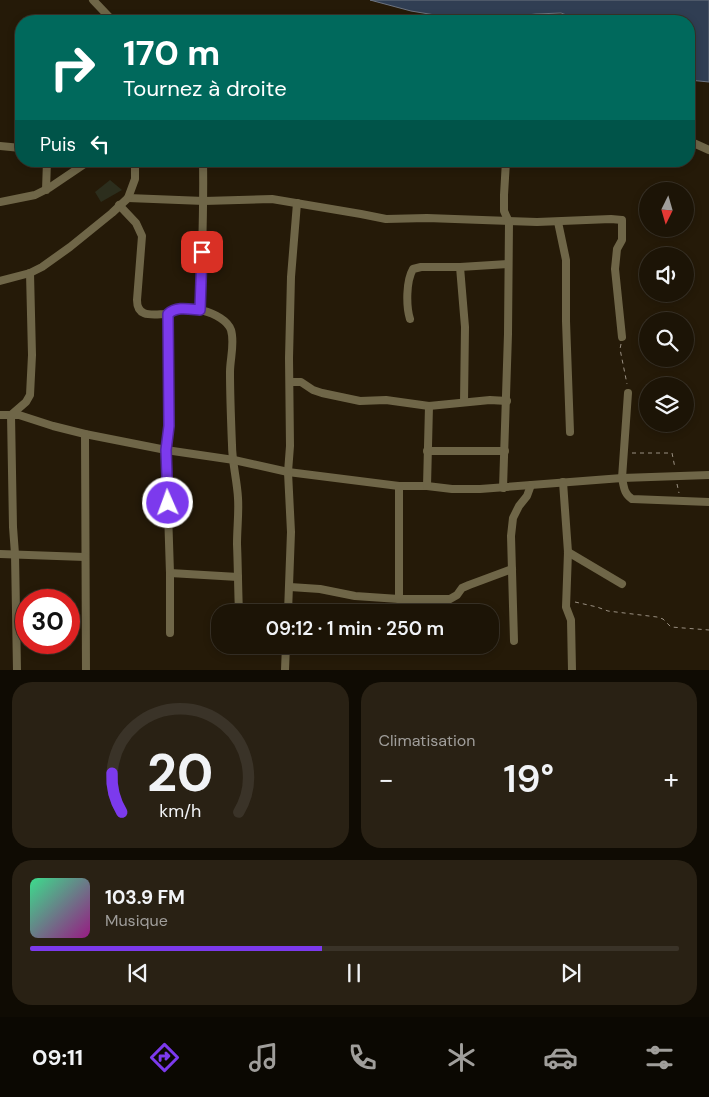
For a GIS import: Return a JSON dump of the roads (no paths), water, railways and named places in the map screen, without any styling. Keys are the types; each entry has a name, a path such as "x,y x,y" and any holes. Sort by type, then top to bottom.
{"street":[{"path":"93,0 107,15"},
{"path":"695,144 709,150"},
{"path":"0,146 15,147"},
{"path":"46,190 47,167"},
{"path":"0,202 35,195 81,167"},
{"path":"0,281 30,273 70,247 128,198 135,178 135,167"},
{"path":"200,310 204,201 203,167"},
{"path":"503,488 507,401 509,222 504,212 506,167"},
{"path":"128,198 204,201 272,199 386,219 472,219 509,222 622,220 622,240 617,249 615,269 622,337"},
{"path":"289,604 291,532 288,472 290,446 291,277 297,203"},
{"path":"119,205 136,224 142,236 137,306 139,311 143,314 168,314 179,309 200,310 216,315 227,322 231,330 232,446 238,497 239,604"},
{"path":"558,222 566,260 570,432"},
{"path":"410,319 408,314 408,287 413,269 420,267 508,264"},
{"path":"460,267 465,327 464,402"},
{"path":"11,415 26,402 30,395 30,273"},
{"path":"168,314 169,426 166,450 170,633"},
{"path":"290,382 301,382 313,390 322,393 360,401 386,400 429,406 490,400 507,401"},
{"path":"628,392 622,478 624,491 632,499 709,502"},
{"path":"427,486 429,406"},
{"path":"0,414 25,417 85,434 166,450 234,460 288,472 400,486 427,486 452,489 503,488 622,478 709,476"},
{"path":"11,415 16,670"},
{"path":"85,434 86,670"},
{"path":"428,451 505,451"},
{"path":"563,482 568,552 566,607 571,620 572,670"},
{"path":"514,641 511,536 513,518 531,485"},
{"path":"399,599 400,486"},
{"path":"568,552 622,584"},
{"path":"0,554 85,557"},
{"path":"290,587 320,589 355,596 399,599 450,599 458,595 462,588 512,569"},
{"path":"170,573 238,577"},
{"path":"285,670 286,654"}],"water":[{"path":"370,0 709,0 709,82 695,81 695,15 566,15 561,13 435,15"}]}
